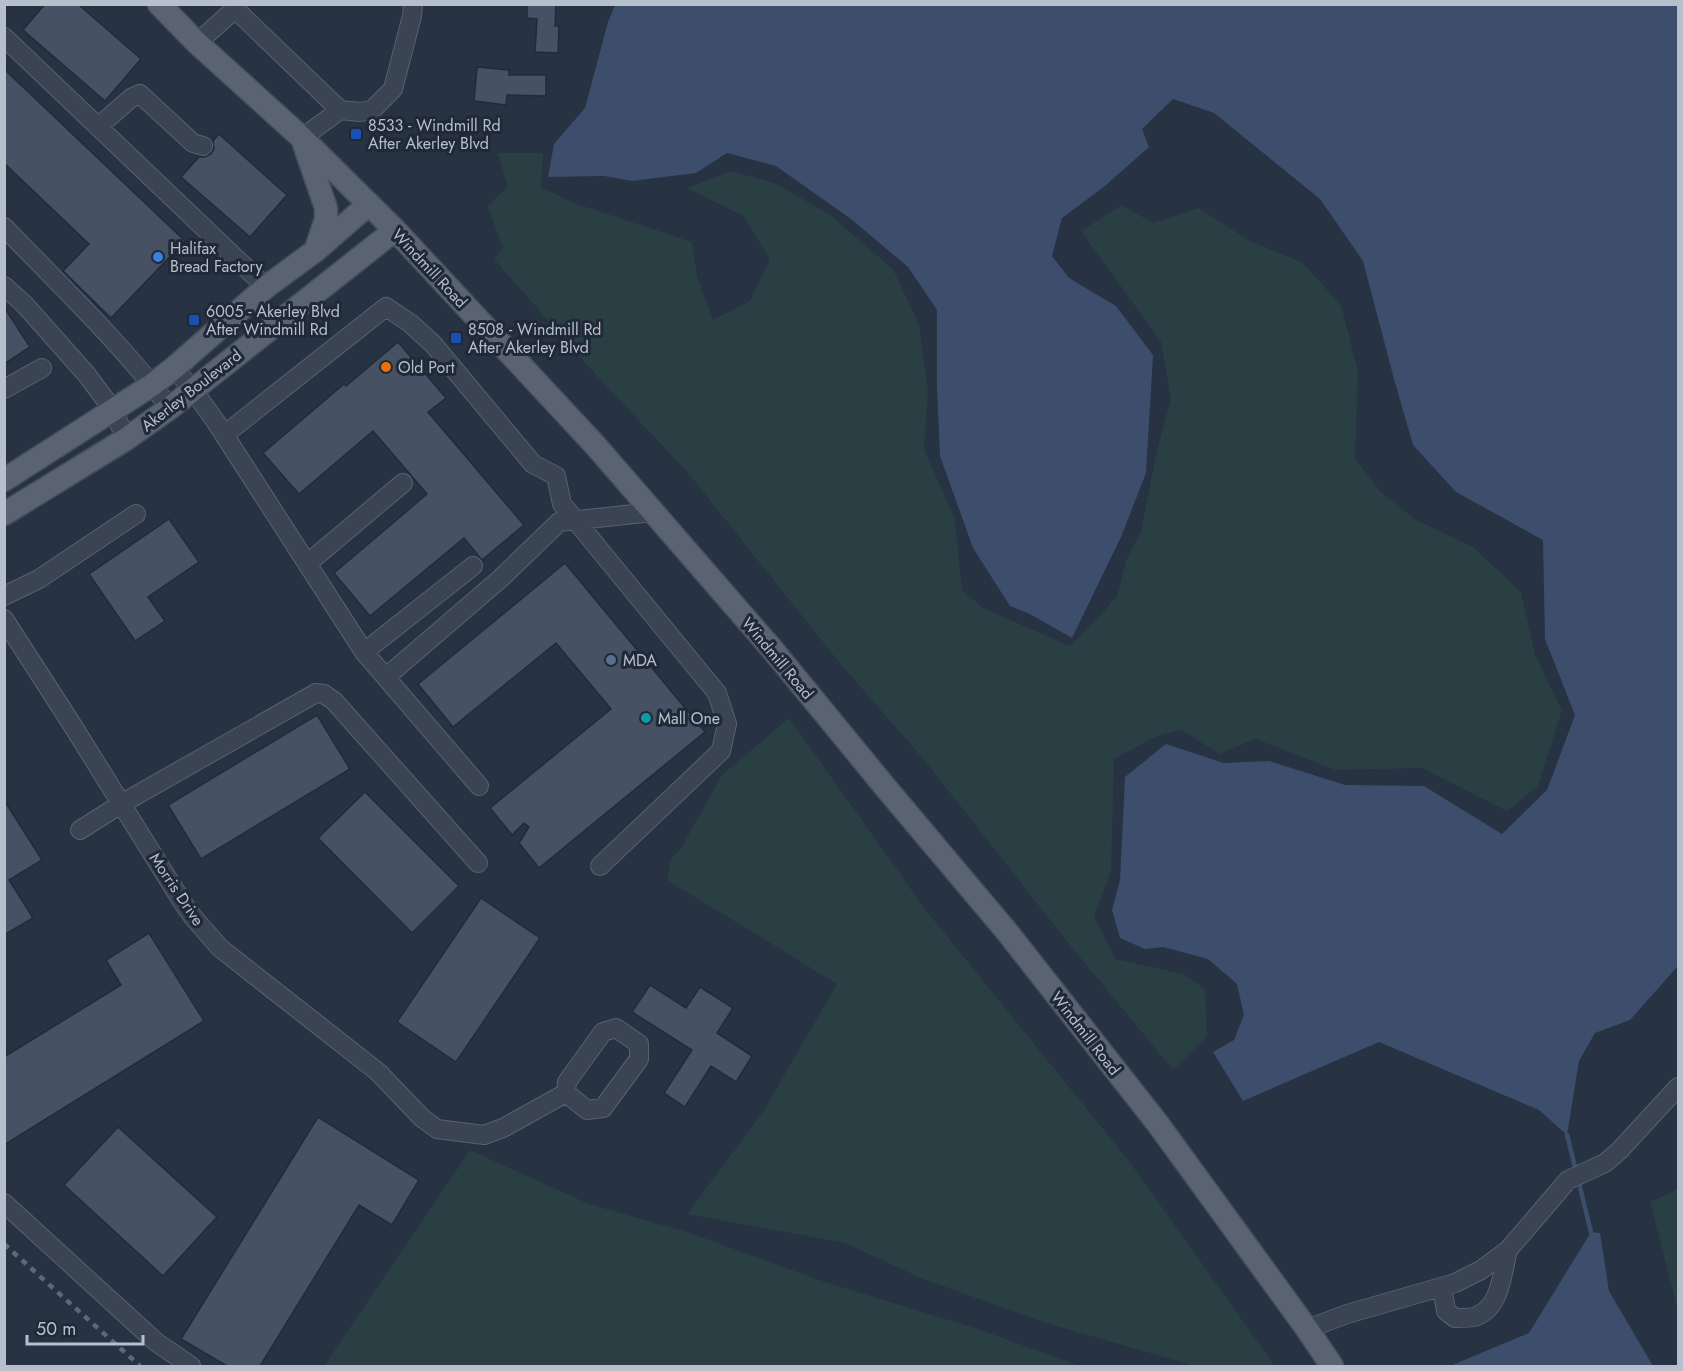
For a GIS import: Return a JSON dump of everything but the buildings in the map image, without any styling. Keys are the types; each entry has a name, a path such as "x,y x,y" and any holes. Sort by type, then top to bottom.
{"main road":[{"name":"Windmill Road","path":"159,4 197,43 302,138 395,230 595,445 772,649 1015,942 1158,1124 1332,1366"},
{"path":"302,138 326,208 326,219 315,251"},
{"name":"Akerley Boulevard","path":"4,480 152,385 266,287 315,251 369,204"},
{"name":"Akerley Boulevard","path":"4,514 126,440 170,408 395,230"}],"street":[{"path":"197,43 235,9 340,110 360,112 372,110 393,89 413,4"},
{"path":"4,38 266,287"},
{"path":"98,127 131,98 140,94 193,143 203,146"},
{"path":"302,138 340,110"},
{"path":"4,227 97,322 170,408"},
{"path":"4,286 25,305 87,375 113,410 126,440"},
{"path":"224,435 386,307 410,323 433,344 532,464 556,476 562,504 717,693 727,724 721,751 600,866"},
{"path":"4,388 42,368"},
{"path":"174,368 193,390 224,435 364,652 479,786"},
{"path":"308,564 403,483"},
{"path":"386,678 500,579 559,522 653,512"},
{"path":"4,596 39,579 136,514"},
{"path":"364,652 473,567"},
{"name":"Morris Drive","path":"4,619 183,903 220,948 378,1072 422,1118 437,1129 484,1135 503,1128 566,1093"},
{"path":"80,830 121,804 316,693 324,694 334,701 478,863"},
{"path":"616,1028 639,1044 639,1059 603,1108 587,1110 566,1093 567,1082 603,1032 616,1028"},
{"path":"1306,1329 1347,1314 1455,1283 1481,1270 1508,1250 1568,1180 1605,1163 1619,1151 1678,1087"},
{"path":"4,1203 156,1342 191,1366"},
{"path":"1442,1287 1446,1311 1455,1318 1474,1317 1482,1313 1496,1299 1508,1250"}],"green space":[{"path":"498,153 543,153 541,187 571,202 692,242 697,276 713,320 750,301 770,259 743,216 686,188 732,171 774,183 829,214 893,269 919,324 928,390 924,449 955,519 962,590 983,608 1070,646 1117,596 1127,558 1141,532 1156,454 1171,399 1161,342 1081,231 1122,205 1153,223 1199,208 1248,240 1303,263 1341,305 1358,372 1355,459 1382,493 1415,519 1473,547 1521,592 1535,655 1562,710 1538,786 1507,811 1422,768 1336,770 1255,739 1220,754 1181,730 1157,736 1114,759 1111,871 1094,917 1115,959 1184,974 1205,989 1207,1036 1173,1070 1065,939 925,761 838,661 689,474 597,376 494,259 503,247 487,206 508,187"},
{"path":"789,718 925,909 1129,1161 1275,1366 1195,1366 1046,1323 923,1279 845,1243 687,1214 761,1115 837,984 667,880 671,859 681,848 722,775"},
{"path":"470,1150 589,1204 690,1233 822,1281 981,1330 1080,1366 324,1366"},
{"path":"1678,1189 1678,1310 1650,1202"}],"water":[{"path":"615,5 1678,5 1678,966 1630,1020 1595,1033 1579,1061 1567,1135 1539,1110 1379,1042 1243,1101 1213,1052 1234,1040 1244,1015 1237,984 1208,959 1163,947 1145,949 1120,938 1112,910 1120,880 1125,777 1166,744 1224,763 1269,761 1345,785 1424,786 1502,834 1547,790 1575,715 1545,639 1543,540 1456,492 1413,445 1363,261 1320,199 1214,113 1173,99 1142,129 1149,147 1105,186 1062,218 1052,256 1069,278 1116,306 1153,355 1146,473 1121,537 1072,638 1030,614 1010,606 973,548 940,456 937,310 908,267 851,219 776,166 727,153 696,173 632,181 604,176 548,177 554,144 585,108 608,22"},
{"path":"1591,1232 1600,1233 1609,1291 1653,1366 1450,1366 1529,1333"}],"waterway":[{"path":"1567,1135 1576,1171"},
{"path":"1578,1179 1591,1232"}],"railway":[{"path":"4,1244 140,1366"}],"place":[{"name":"8533 - Windmill Rd After Akerley Blvd","path":"356,134"},
{"name":"Halifax Bread Factory","path":"158,257"},
{"name":"6005 - Akerley Blvd After Windmill Rd","path":"194,320"},
{"name":"8508 - Windmill Rd After Akerley Blvd","path":"456,338"},
{"name":"Old Port","path":"386,367"},
{"name":"MDA","path":"611,660"},
{"name":"Mall One","path":"646,718"}]}
